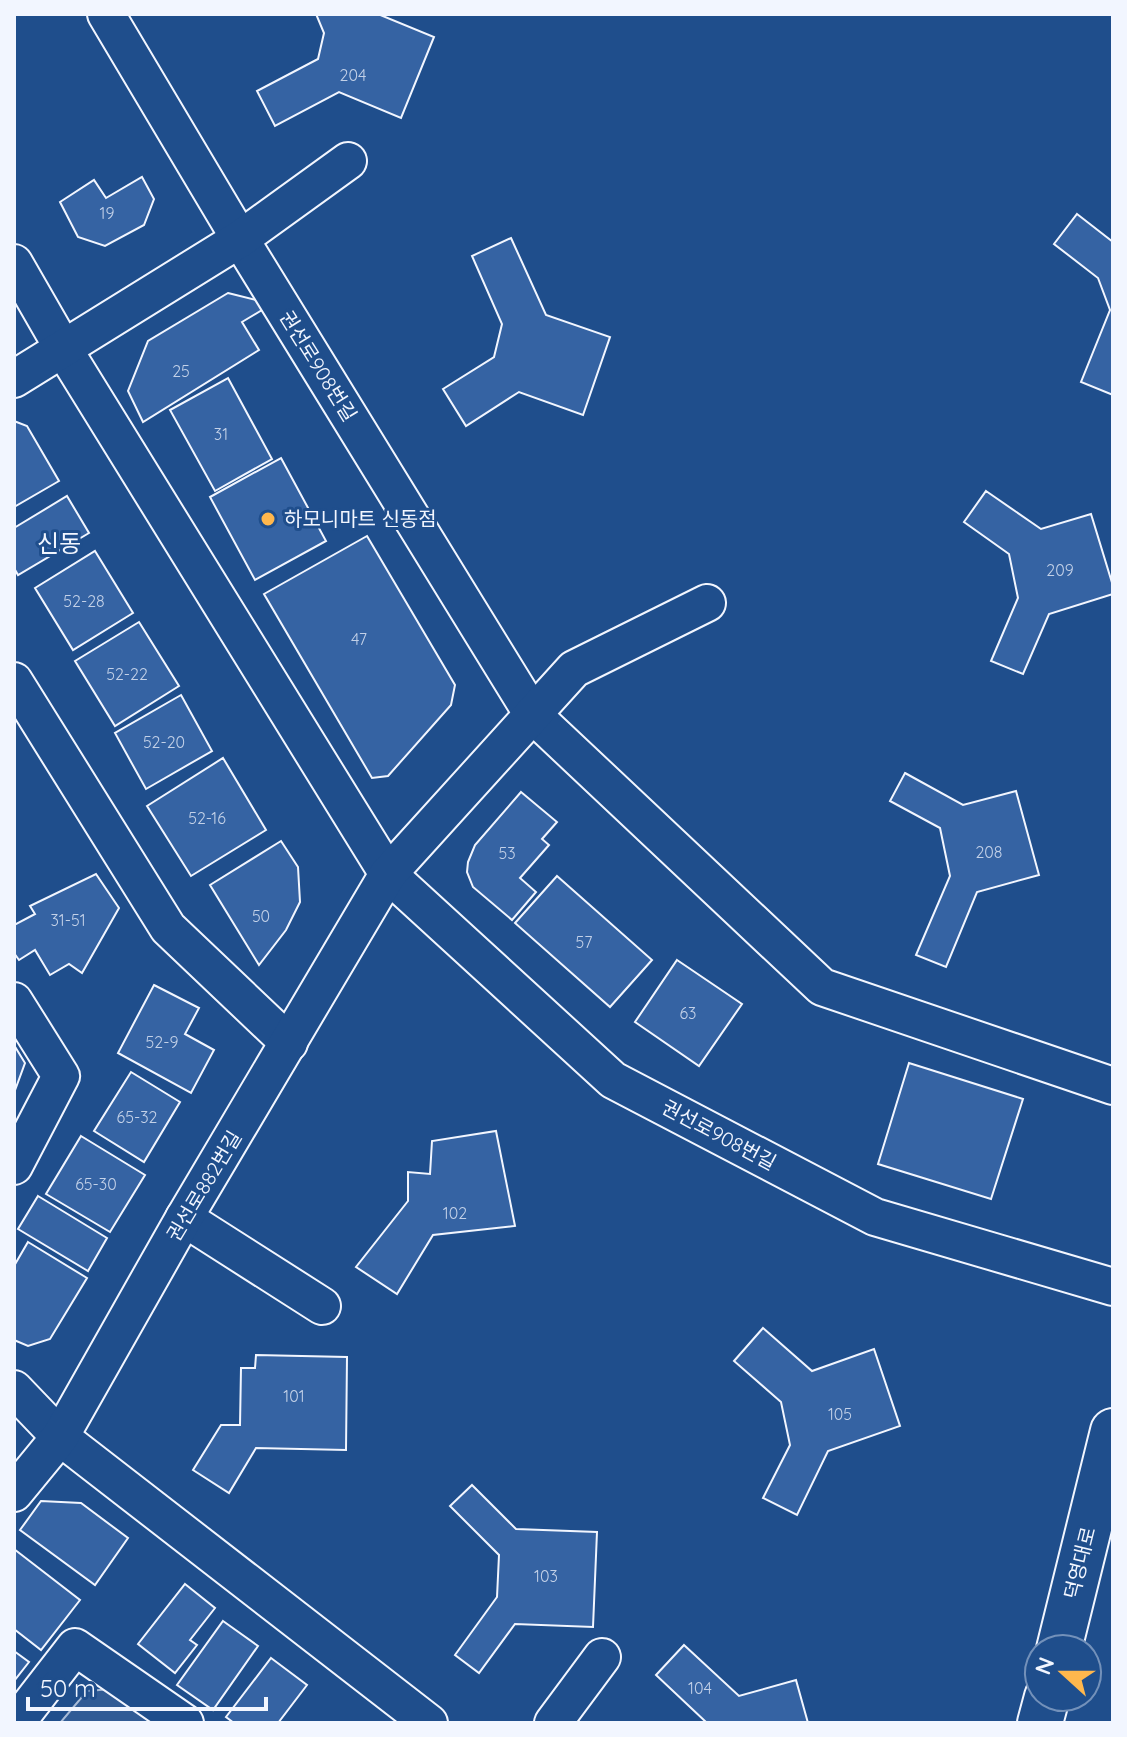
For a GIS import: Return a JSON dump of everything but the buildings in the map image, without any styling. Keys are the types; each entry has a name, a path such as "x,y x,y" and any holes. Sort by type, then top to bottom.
{"main road":[{"name":"덕영대로","path":"1063,1633 1113,1431"}],"street":[{"name":"권선로908번길","path":"106,14 240,239 533,715 822,987 1113,1086"},
{"path":"14,379 240,239 348,161"},
{"name":"권선로908번길","path":"14,263 64,350 388,874 613,1080 875,1217 1113,1287"},
{"path":"388,874 574,669 707,603"},
{"path":"14,681 168,928 289,1043"},
{"name":"권선로882번길","path":"14,1493 60,1437 184,1218 388,874"},
{"path":"14,1001 61,1076 14,1166"},
{"path":"184,1218 322,1306"},
{"path":"14,1389 60,1437 429,1723"},
{"path":"16,1723 75,1647 185,1723"},
{"path":"553,1723 602,1657"}],"shaded area":[{"path":"112,1689 157,1723 60,1723 87,1691"}],"place":[{"name":"하모니마트 신동점","path":"268,519"}],"district":[{"name":"신동","path":"59,544"}]}
